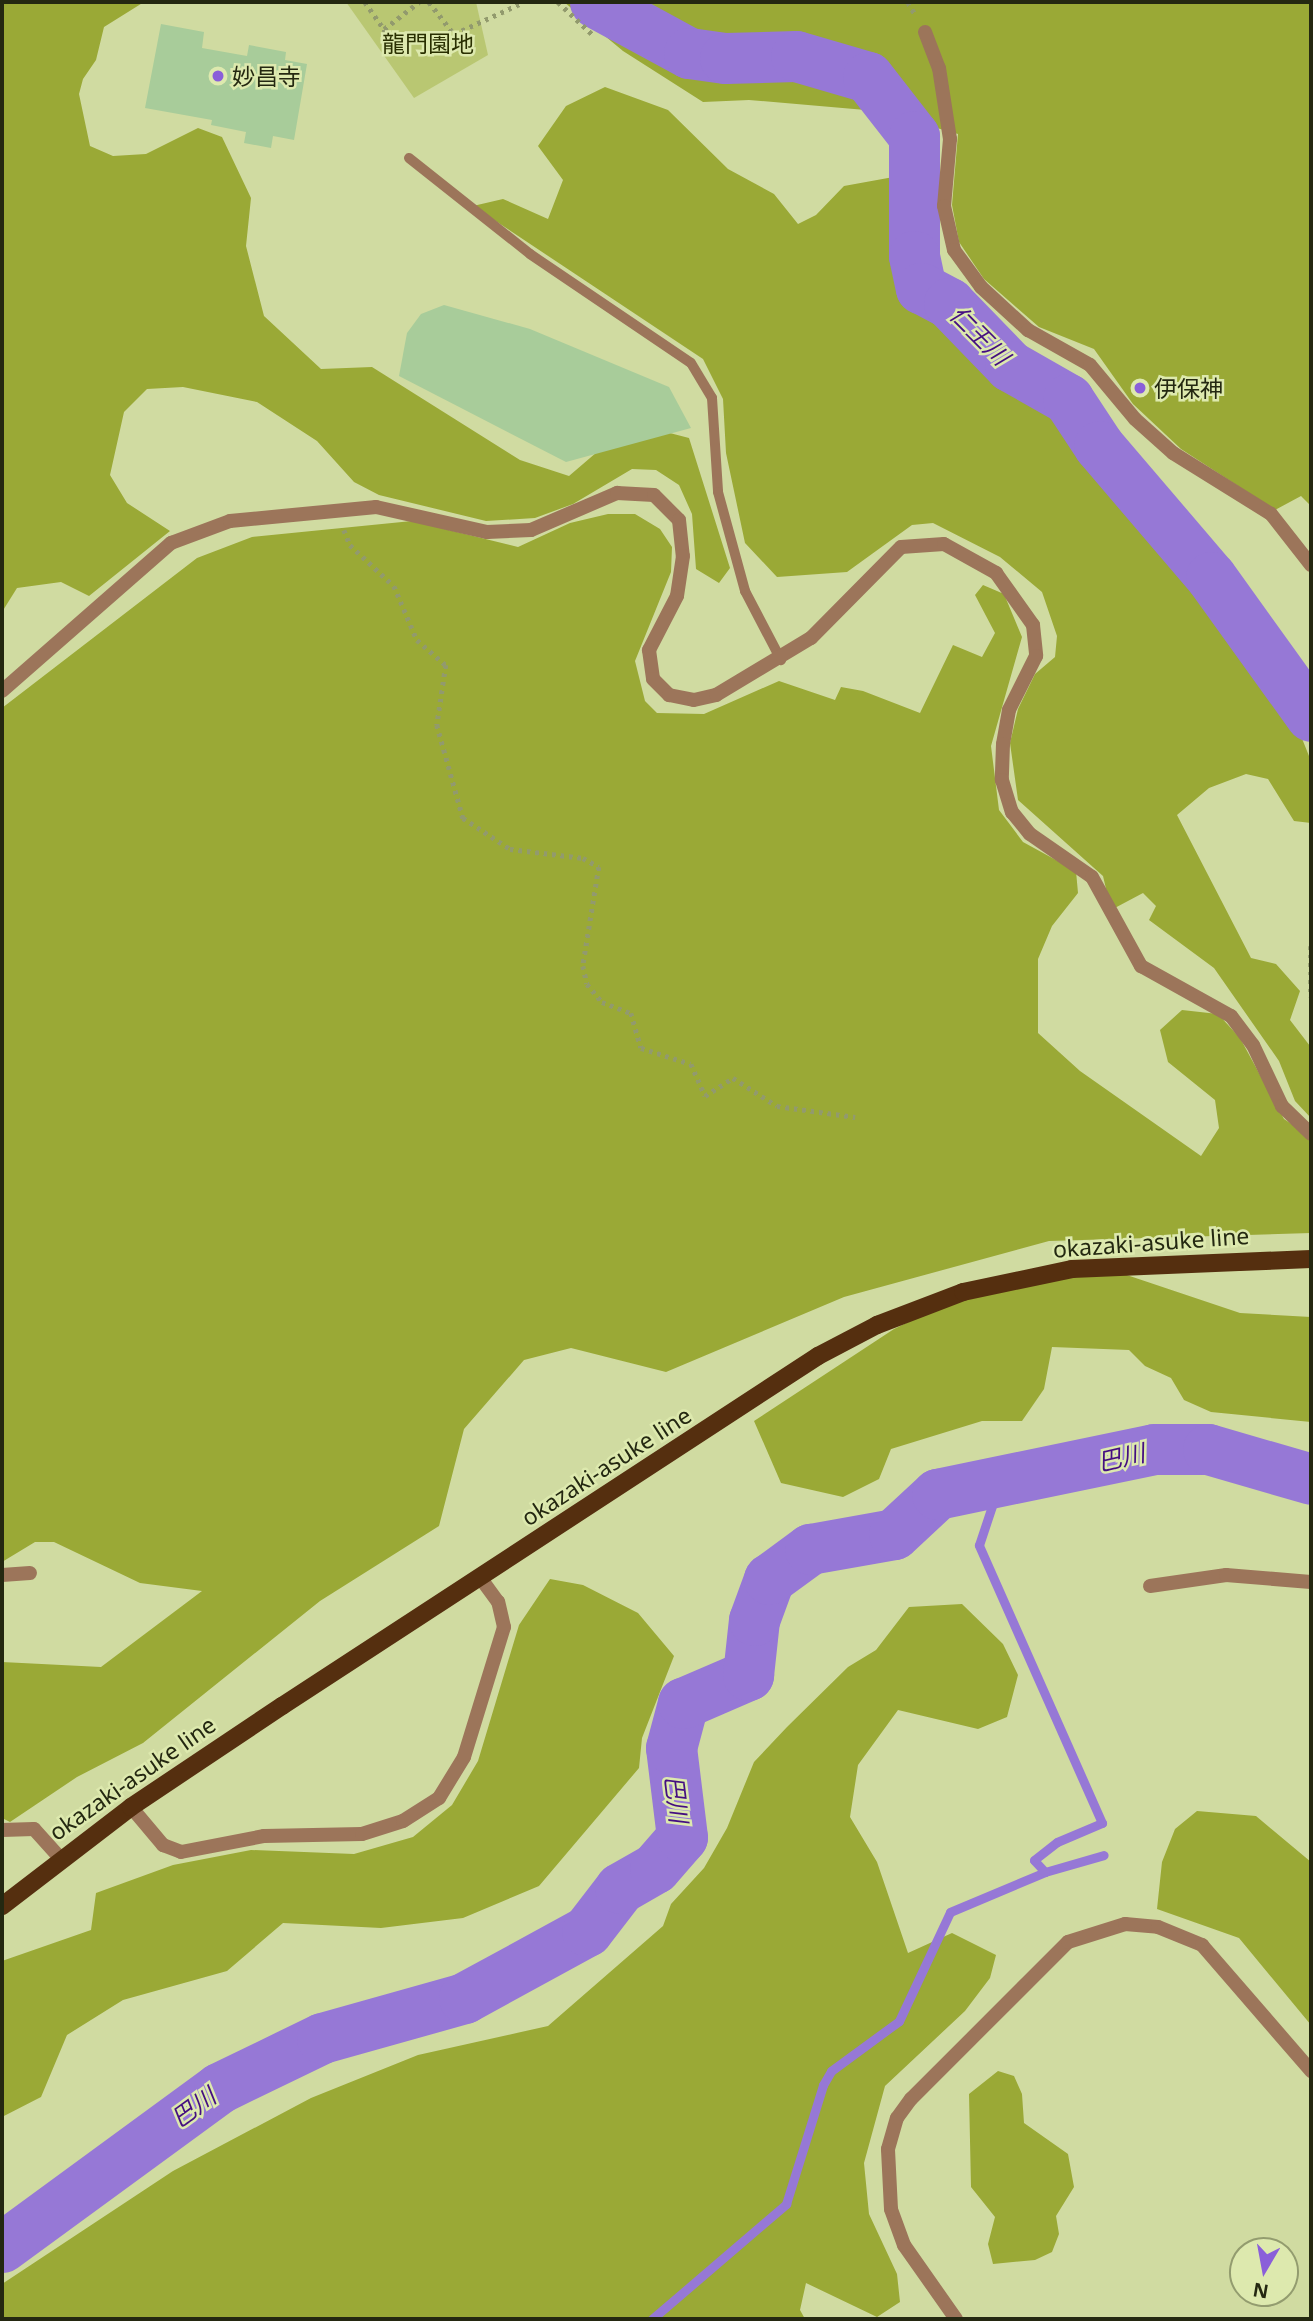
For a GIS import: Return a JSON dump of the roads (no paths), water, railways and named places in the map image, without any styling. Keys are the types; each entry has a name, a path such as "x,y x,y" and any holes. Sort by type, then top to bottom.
{"main road":[{"name":"okazaki-asuke line","path":"2,1906 60,1858 131,1807 807,1363 877,1325 963,1292 1072,1269 1311,1259"}],"street":[{"path":"925,32 939,68 950,139 944,206 954,250 981,287 1028,330 1090,365 1135,419 1173,453 1271,514 1311,565"},
{"path":"2,691 171,543 230,521 376,507 486,532 531,530 617,493 654,495 679,520 683,556 677,596 649,650 653,679 668,695 694,700 716,695 781,660 811,638 901,547 944,544 996,573 1033,625 1036,656 1009,710 1003,744 1002,780 1012,812 1030,834 1091,877 1141,966 1231,1016 1253,1045 1282,1106 1311,1134"},
{"path":"2,1575 30,1573"},
{"path":"1150,1586 1226,1575 1311,1582"},
{"path":"131,1807 163,1845 181,1852 264,1836 362,1834 403,1821 439,1798 464,1757 504,1628 498,1601 481,1579"},
{"path":"2,1830 34,1829 60,1858"},
{"path":"956,2319 904,2245 891,2210 886,2178 891,2138 911,2099 1068,1942 1125,1924 1158,1927 1202,1945 1311,2071"}],"lane":[{"path":"409,158 530,254 691,363 712,398 718,492 741,578 781,660"}],"waterway":[{"name":"仁王川","path":"595,2 689,53 725,58 796,56 868,77 914,136 914,256 921,288 949,303 1010,366 1068,399 1099,446 1211,577 1311,716"},
{"name":"巴川","path":"2,2247 219,2088 322,2038 464,1998 587,1931 620,1888 655,1868 682,1837 671,1748 683,1703 748,1675 754,1620 769,1579 810,1549 894,1534 937,1494 1154,1449 1208,1449 1311,1479"},
{"path":"652,2319 786,2204 823,2085 831,2071 899,2021 950,1912 1045,1872 1034,1860 1057,1842 1102,1823 979,1545 999,1485"},
{"path":"1045,1872 1104,1855"}],"place":[{"name":"妙昌寺","path":"218,76"},
{"name":"伊保神","path":"1140,388"}],"park label":[{"name":"龍門園地","path":"428,43"}]}
